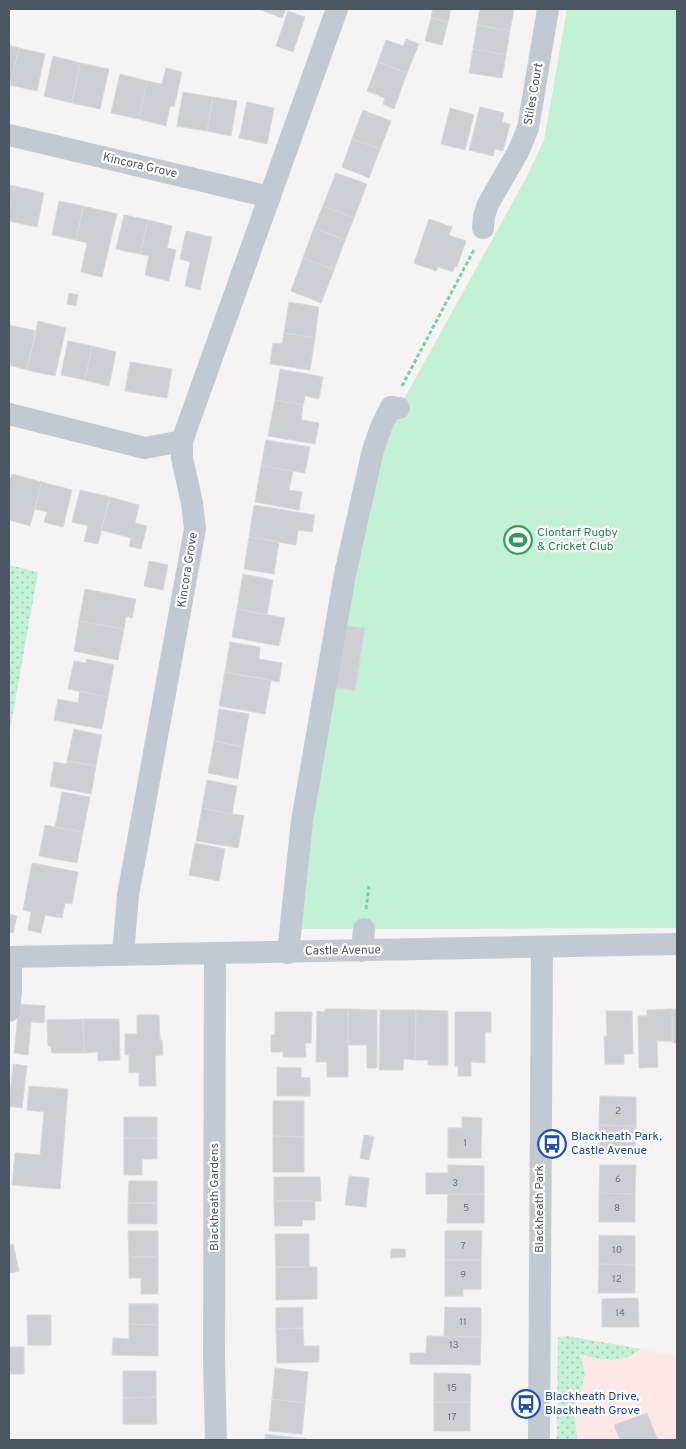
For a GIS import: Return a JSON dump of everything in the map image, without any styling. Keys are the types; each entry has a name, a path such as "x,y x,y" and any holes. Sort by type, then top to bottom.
{"street":[{"name":"Kincora Grove","path":"123,954 128,895 195,529 192,503 182,458 182,441 337,9"},
{"name":"Stiles Court","path":"483,228 488,204 518,152 528,128 548,9"},
{"name":"Kincora Grove","path":"9,136 270,197"},
{"path":"288,953 302,821 345,574 373,450 381,427 395,407"},
{"path":"9,414 145,448 182,441"},
{"path":"362,951 364,929"},
{"name":"Castle Avenue","path":"10,956 288,953 677,944"},
{"name":"Blackheath Park","path":"539,1440 542,948"},
{"name":"Blackheath Gardens","path":"215,953 214,1360 216,1440"},
{"path":"9,1011 11,991 10,956"}],"path":[{"path":"395,407 477,244 483,228"}],"shaded area":[{"path":"567,1336 677,1356 677,1440 557,1440 558,1337"}],"green space":[{"name":"Clontarf Rugby & Cricket Club","path":"567,9 677,9 677,928 299,929 312,815 377,456 399,408 525,180 544,140"},
{"path":"9,565 38,572 9,735"},
{"path":"567,1336 641,1349 626,1357 611,1360 580,1354 585,1374 581,1391 574,1407 577,1440 557,1440 558,1337"}],"building":[{"path":"259,9 286,9 282,18"},
{"path":"433,9 451,9 448,22 431,18"},
{"path":"480,9 514,9 510,31 477,25"},
{"path":"288,11 305,17 293,52 276,46"},
{"path":"431,18 448,22 442,45 425,41"},
{"path":"477,25 510,31 506,55 473,49"},
{"path":"406,39 419,44 407,73 378,62 386,40 403,46"},
{"path":"9,45 19,48 10,85 9,85"},
{"path":"19,48 45,54 37,91 10,85"},
{"path":"473,49 506,55 502,78 469,73"},
{"path":"53,56 80,63 72,103 44,96"},
{"path":"378,62 407,73 394,109 383,104 385,98 367,91"},
{"path":"80,63 109,69 100,109 72,103"},
{"path":"166,68 182,72 174,107 170,106 166,126 139,119 147,81 162,84"},
{"path":"120,74 147,81 139,119 111,113"},
{"path":"183,92 213,97 207,131 177,126"},
{"path":"213,97 237,101 231,136 207,131"},
{"path":"247,102 274,108 267,144 239,138"},
{"path":"480,107 504,113 502,122 510,124 503,151 495,149 493,156 469,150"},
{"path":"450,108 474,115 465,150 441,144"},
{"path":"363,110 391,121 380,149 352,139"},
{"path":"352,139 380,149 369,178 342,167"},
{"path":"336,173 367,184 354,218 323,206"},
{"path":"9,185 15,186 9,212"},
{"path":"15,186 44,193 37,227 9,221 9,212"},
{"path":"59,201 83,206 76,240 52,235"},
{"path":"83,206 117,214 102,277 81,272 87,243 76,240"},
{"path":"323,206 354,218 345,240 314,228"},
{"path":"124,215 148,220 140,254 116,249"},
{"path":"429,219 452,227 449,235 466,241 457,267 455,266 453,272 438,267 436,271 414,263"},
{"path":"148,220 172,226 167,248 176,250 169,281 145,275 149,256 140,254"},
{"path":"314,228 345,240 334,270 303,258"},
{"path":"186,231 212,237 200,290 185,286 190,262 180,259"},
{"path":"303,258 334,270 321,303 291,291"},
{"path":"69,293 78,295 76,306 67,304"},
{"path":"289,302 319,307 315,338 284,333"},
{"path":"38,321 66,328 55,376 27,370"},
{"path":"9,325 36,331 27,370 9,365"},
{"path":"284,333 315,338 310,370 270,364 273,343 282,344"},
{"path":"68,341 92,346 85,380 61,375"},
{"path":"92,346 116,352 109,386 85,380"},
{"path":"130,362 172,369 167,398 125,391"},
{"path":"280,369 323,377 319,399 305,396 303,405 275,400"},
{"path":"275,400 303,405 301,420 319,423 315,444 268,436"},
{"path":"266,440 310,447 305,473 261,466"},
{"path":"261,466 293,471 289,490 302,492 299,510 255,502"},
{"path":"12,474 42,482 30,526 9,520 9,484"},
{"path":"42,482 72,490 63,527 44,522 47,512 35,509"},
{"path":"80,490 110,497 98,544 84,541 88,526 72,522"},
{"path":"110,497 139,505 135,523 147,526 141,549 129,546 131,538 101,530"},
{"path":"254,505 315,515 312,532 298,530 296,545 249,537"},
{"path":"249,537 279,542 274,574 244,569"},
{"path":"149,561 168,565 163,590 144,586"},
{"path":"243,574 273,580 267,615 237,609"},
{"path":"85,589 136,599 132,618 126,616 124,629 79,621"},
{"path":"237,609 285,618 279,646 232,637"},
{"path":"79,621 124,629 118,660 74,651"},
{"path":"342,625 365,628 355,691 333,687"},
{"path":"230,642 260,647 259,659 282,663 279,682 225,672"},
{"path":"86,659 114,665 108,697 68,689 74,661 86,663"},
{"path":"225,672 271,680 265,714 219,706"},
{"path":"80,691 108,697 102,729 54,720 58,699 78,703"},
{"path":"219,709 249,714 243,747 214,741"},
{"path":"74,729 102,735 96,766 67,761"},
{"path":"214,741 243,747 238,779 208,773"},
{"path":"67,761 96,766 91,794 50,786 54,762 67,764"},
{"path":"207,780 237,786 232,814 202,808"},
{"path":"62,792 90,797 83,832 55,827"},
{"path":"202,808 244,816 238,848 196,841"},
{"path":"45,825 83,832 77,863 39,856"},
{"path":"195,843 225,849 219,881 189,875"},
{"path":"32,863 78,872 72,904 65,903 62,918 45,915 41,933 28,930 31,912 23,910"},
{"path":"9,914 17,916 13,933 9,932"},
{"path":"19,1004 45,1006 44,1023 31,1022 28,1055 14,1053"},
{"path":"325,1009 348,1009 348,1077 327,1077 327,1062 316,1062 317,1011 325,1012"},
{"path":"348,1009 377,1010 377,1068 367,1068 367,1045 348,1045"},
{"path":"672,1009 677,1009 677,1043 673,1043"},
{"path":"672,1009 672,1041 657,1041 658,1067 639,1068 638,1016 647,1016 647,1010"},
{"path":"380,1010 416,1010 415,1060 404,1059 403,1070 379,1070"},
{"path":"416,1010 448,1011 448,1065 428,1065 428,1060 415,1060"},
{"path":"606,1011 632,1011 633,1054 624,1054 624,1064 605,1064 604,1036 607,1036"},
{"path":"275,1012 312,1012 311,1043 305,1043 306,1057 283,1057 283,1052 271,1052 271,1035 275,1035"},
{"path":"455,1012 491,1012 491,1032 485,1032 485,1063 471,1062 471,1076 458,1076 458,1066 455,1066"},
{"path":"137,1015 159,1015 163,1055 155,1056 156,1086 139,1086 139,1072 129,1073 129,1055 125,1055 125,1034 137,1034"},
{"path":"83,1019 84,1053 52,1053 51,1046 48,1046 47,1020"},
{"path":"83,1019 119,1019 120,1060 98,1061 98,1052 84,1053"},
{"path":"13,1064 27,1066 22,1108 9,1106"},
{"path":"277,1067 301,1068 301,1077 310,1078 310,1096 277,1096"},
{"path":"29,1086 68,1089 60,1189 12,1185 15,1153 40,1155 44,1112 27,1110"},
{"path":"600,1096 636,1097 636,1126 599,1125"},
{"path":"273,1101 304,1101 304,1137 273,1136"},
{"path":"124,1117 157,1117 157,1138 124,1138"},
{"path":"462,1117 482,1118 481,1158 448,1158 448,1128 462,1128"},
{"path":"599,1125 636,1126 635,1155 599,1154"},
{"path":"364,1135 374,1137 369,1160 360,1158"},
{"path":"273,1136 304,1137 304,1172 273,1172"},
{"path":"124,1138 157,1138 157,1159 142,1159 142,1175 124,1175"},
{"path":"448,1165 484,1166 484,1194 426,1194 426,1173 448,1173"},
{"path":"600,1165 636,1165 635,1194 599,1193"},
{"path":"349,1176 369,1178 366,1207 345,1205"},
{"path":"274,1177 320,1177 321,1201 274,1201"},
{"path":"129,1181 157,1181 157,1203 128,1203"},
{"path":"599,1193 635,1194 635,1222 599,1222"},
{"path":"448,1194 484,1194 484,1223 447,1223"},
{"path":"274,1201 315,1201 315,1220 302,1220 303,1226 275,1226"},
{"path":"128,1203 157,1203 157,1224 128,1224"},
{"path":"128,1231 158,1231 158,1257 129,1257"},
{"path":"445,1231 482,1231 481,1260 445,1260"},
{"path":"275,1234 309,1234 309,1267 276,1267"},
{"path":"599,1235 635,1236 635,1265 599,1264"},
{"path":"13,1244 19,1271 9,1273 9,1245"},
{"path":"391,1249 405,1249 406,1257 391,1258"},
{"path":"129,1257 158,1257 158,1294 141,1294 141,1278 129,1278"},
{"path":"445,1260 481,1260 481,1289 463,1289 463,1296 445,1296"},
{"path":"599,1264 635,1265 635,1293 598,1293"},
{"path":"276,1267 317,1267 317,1299 276,1300"},
{"path":"638,1298 639,1327 602,1327 602,1299"},
{"path":"129,1304 158,1304 158,1325 129,1324"},
{"path":"303,1307 303,1328 276,1329 276,1308"},
{"path":"445,1307 481,1308 481,1337 444,1336"},
{"path":"27,1315 51,1315 51,1345 28,1345"},
{"path":"129,1324 158,1325 158,1356 112,1355 113,1338 129,1339"},
{"path":"303,1328 304,1346 319,1346 319,1362 277,1363 276,1329"},
{"path":"427,1336 481,1337 480,1365 410,1364 410,1353 426,1353"},
{"path":"9,1347 24,1347 24,1374 9,1374"},
{"path":"275,1368 308,1372 305,1403 272,1399"},
{"path":"123,1371 156,1371 156,1397 123,1398"},
{"path":"434,1373 471,1374 470,1402 434,1402"},
{"path":"156,1397 157,1424 123,1424 123,1398"},
{"path":"272,1399 305,1403 302,1434 269,1431"},
{"path":"434,1402 470,1402 470,1431 434,1431"},
{"path":"647,1413 658,1440 620,1440 614,1425"},
{"path":"265,1434 307,1439 307,1440 265,1440"}],"place":[{"name":"Clontarf Rugby & Cricket Club","path":"518,540"},
{"name":"Blackheath Park, Castle Avenue","path":"552,1144"},
{"name":"Blackheath Drive, Blackheath Grove","path":"526,1404"}]}
